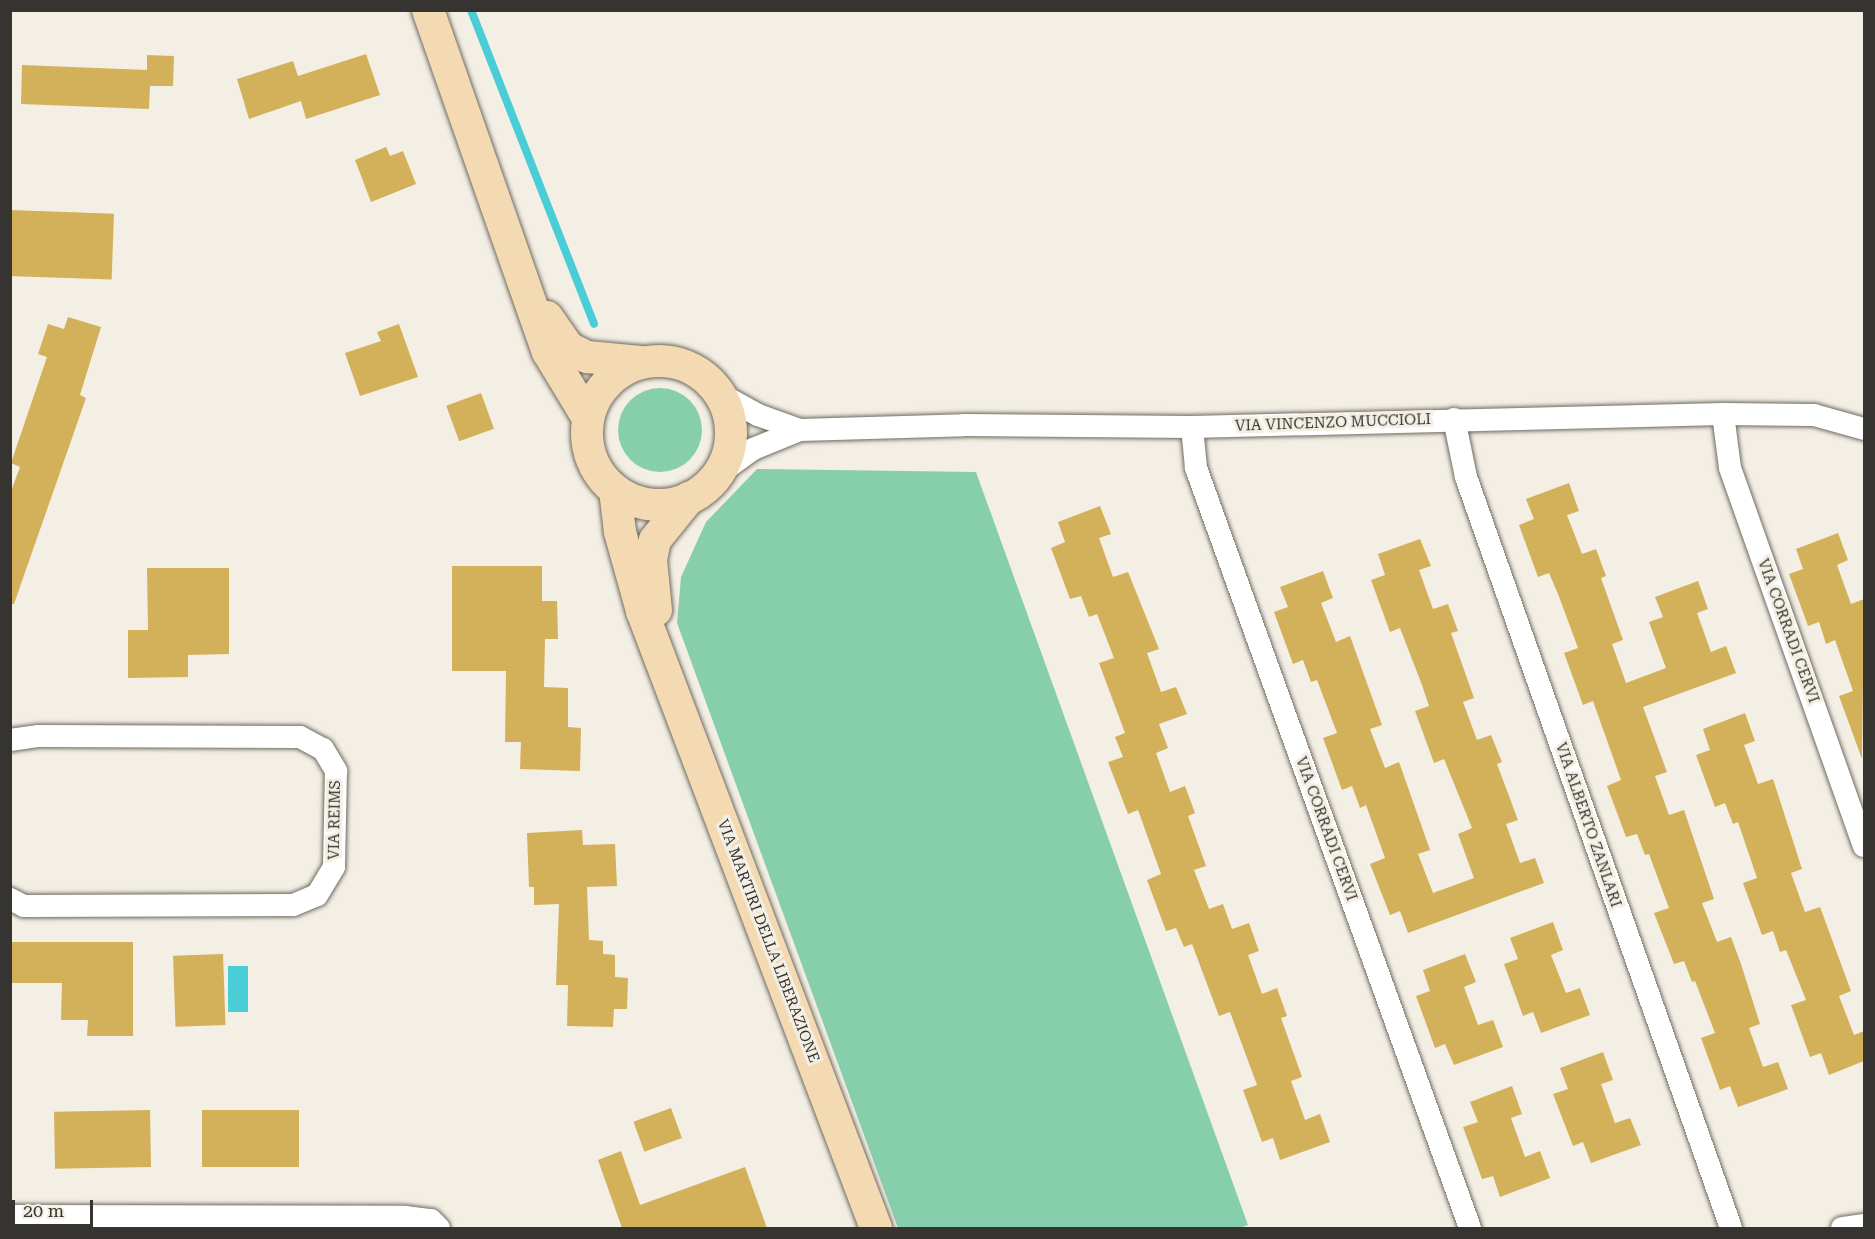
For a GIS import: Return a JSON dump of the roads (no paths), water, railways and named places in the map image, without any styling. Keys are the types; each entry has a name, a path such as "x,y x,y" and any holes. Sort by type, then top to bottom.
{"street":[{"name":"VIA MARTIRI DELLA LIBERAZIONE","path":"428,10 548,352 588,418 591,458 615,490 628,566 876,1228"},
{"name":"VIA MARTIRI DELLA LIBERAZIONE","path":"514,252 555,332 569,348 587,357 641,362 664,360 686,366 705,377 720,394 728,414 731,435 727,457 717,476 689,498 664,524 655,540 651,560 660,653"},
{"path":"588,418 607,382 641,362"},
{"path":"720,394 758,416 800,430"},
{"name":"VIA VINCENZO MUCCIOLI","path":"800,430 964,425 1192,427 1723,414 1814,415 1864,429"},
{"name":"VIA CORRADI CERVI","path":"1723,414 1730,468 1864,846"},
{"name":"VIA ALBERTO ZANLARI","path":"1454,419 1466,477 1731,1228"},
{"name":"VIA CORRADI CERVI","path":"1192,427 1196,468 1470,1228"},
{"path":"717,476 753,449 800,430"},
{"name":"VIA MARTIRI DELLA LIBERAZIONE","path":"615,490 651,504 689,498"},
{"name":"VIA REIMS","path":"10,740 39,736 300,737 323,749 336,771 336,828 334,867 326,883 317,895 293,905 24,906 10,899"},
{"path":"10,1216 405,1217 431,1220 439,1228"},
{"path":"1842,1228 1864,1225"}],"water":[{"path":"228,966 248,966 248,1012 228,1012"}],"waterway":[{"path":"471,10 594,324"}]}
